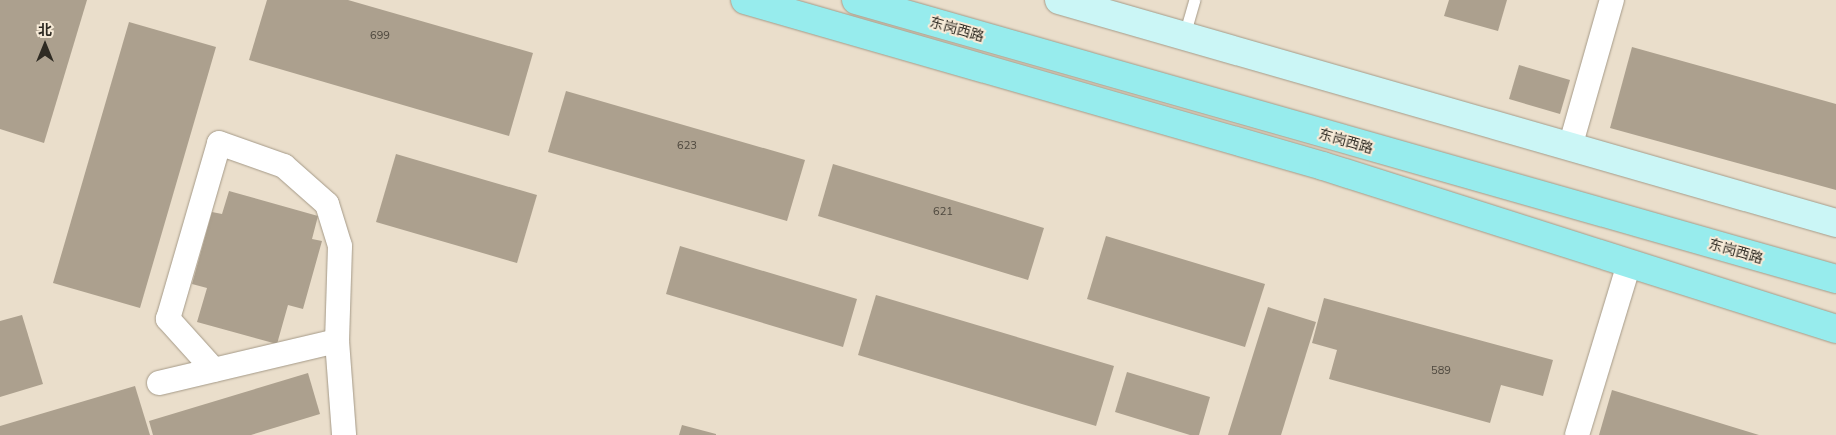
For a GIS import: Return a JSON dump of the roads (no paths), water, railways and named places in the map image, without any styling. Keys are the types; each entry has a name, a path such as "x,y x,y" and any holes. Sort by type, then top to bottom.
{"main road":[{"path":"745,0 1323,166 1836,329"},
{"name":"东岗西路","path":"856,0 1836,279"}],"street":[{"path":"1059,0 1836,223"},
{"path":"1570,147 1612,0"},
{"path":"214,370 168,319 220,143 284,166 327,204 340,246 337,341 344,435"},
{"path":"1578,435 1630,264"},
{"path":"159,383 337,341"}],"lane":[{"path":"1184,36 1194,0"}]}
